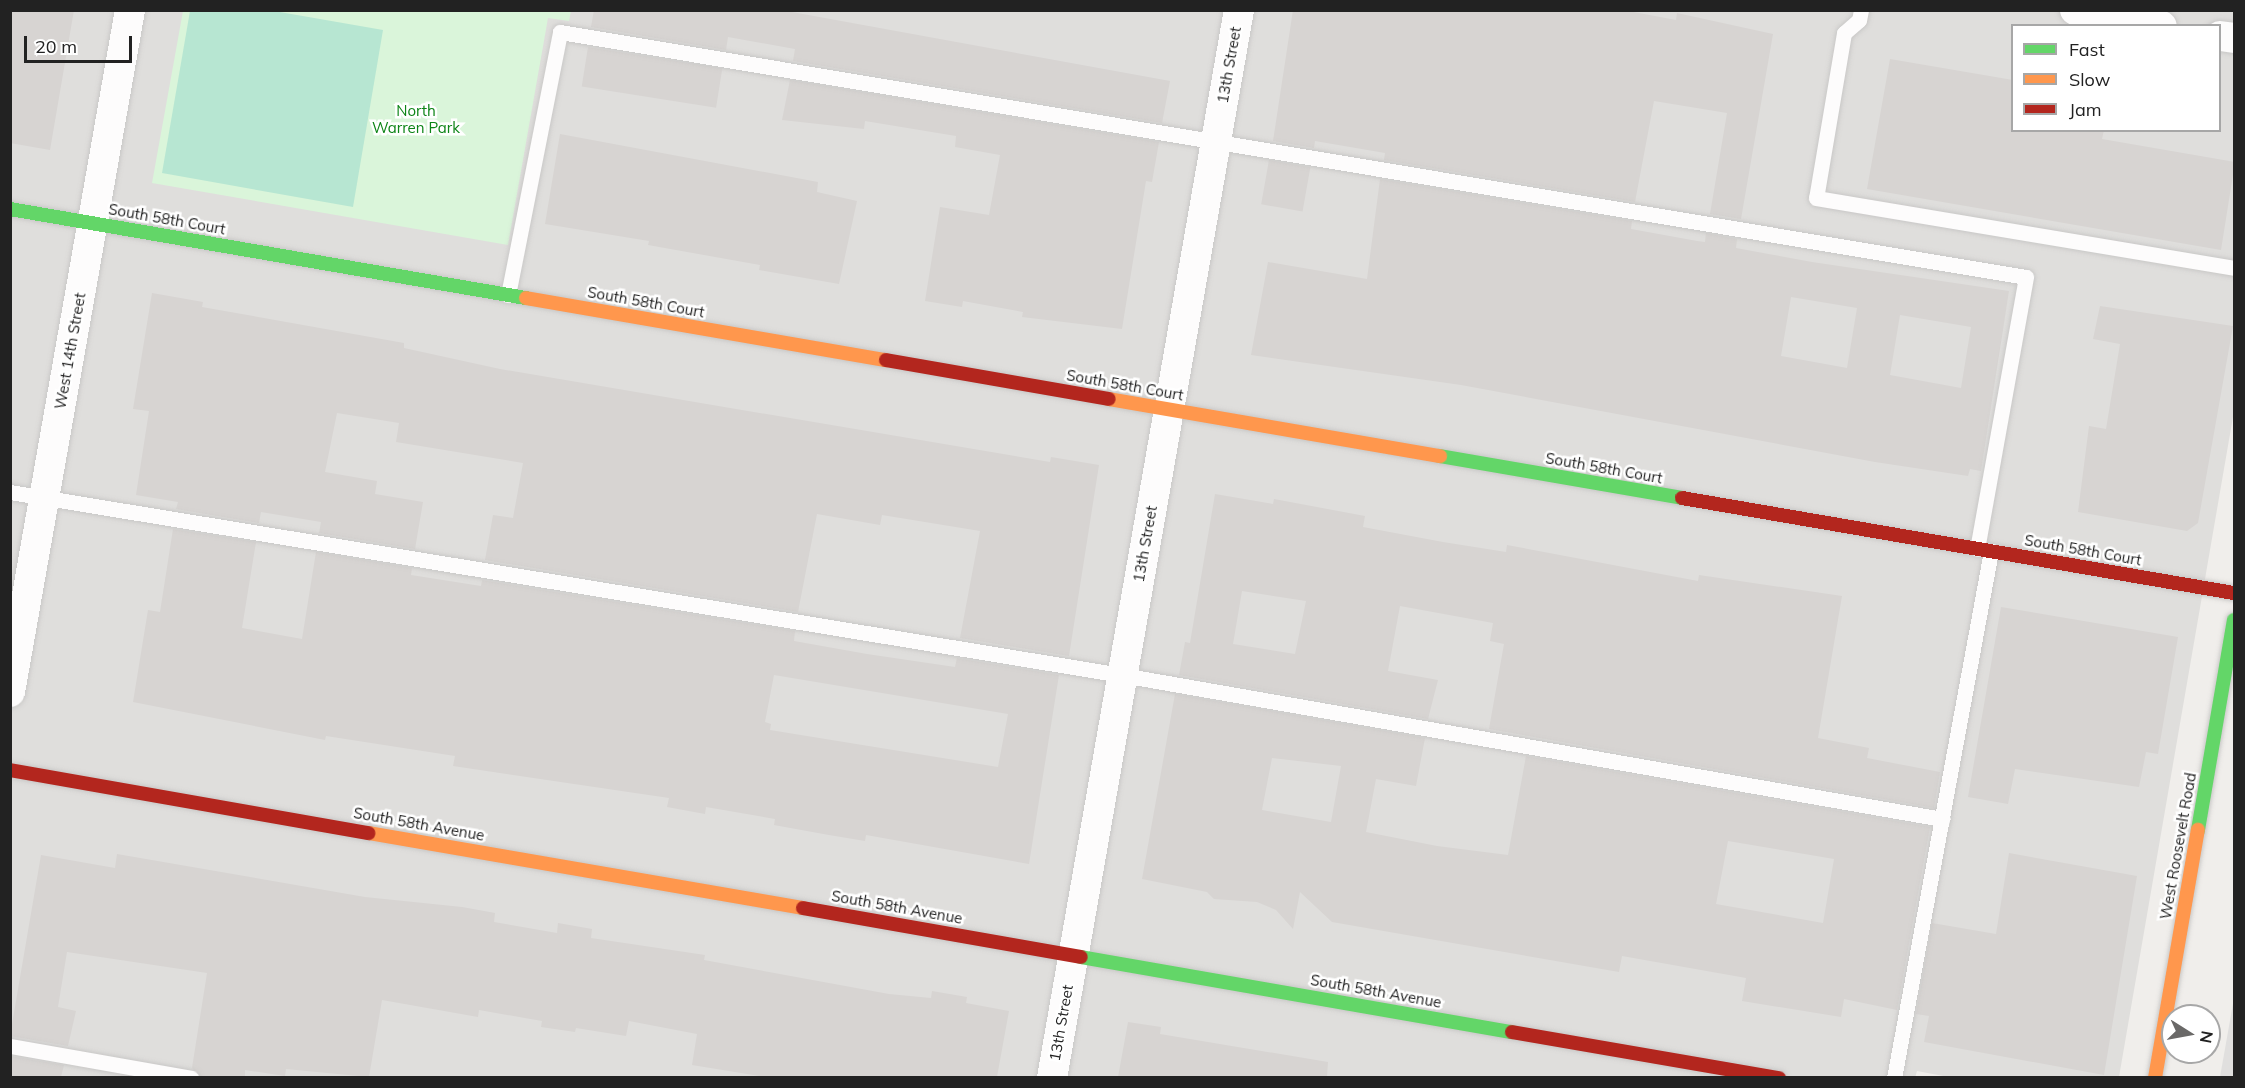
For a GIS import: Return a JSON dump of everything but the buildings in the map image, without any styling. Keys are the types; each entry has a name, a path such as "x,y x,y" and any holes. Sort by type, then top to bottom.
{"street":[{"name":"West 14th Street","path":"10,692 130,10"},
{"name":"13th Street","path":"1052,1077 1239,10"},
{"path":"2075,10 2151,24"},
{"name":"South 58th Court","path":"10,209 2235,593"},
{"name":"West Roosevelt Road","path":"2155,1077 2235,620"},
{"name":"South 58th Avenue","path":"10,770 1779,1077"}],"lane":[{"path":"1861,10 1860,21 1844,33 1816,198 2235,268"},
{"path":"508,295 560,32 1215,144 2026,277 1942,819 1894,1077"},
{"path":"10,492 1122,675 1942,819"},
{"path":"10,1046 192,1077"}],"shaded area":[{"path":"10,11 2234,11 2234,411 2119,1077 1954,1078 1917,1071 1915,1078 11,1077"},
{"path":"2234,998 2234,1077 2220,1077"}],"green space":[{"name":"North Warren Park","path":"183,11 571,11 569,21 548,18 508,245 152,183"},
{"path":"190,11 274,11 383,30 353,207 162,173"}],"traffic: fast":[{"path":"10,209 526,298"},
{"path":"1440,456 1682,498"},
{"path":"2198,830 2234,620"},
{"path":"1081,957 1512,1032"}],"traffic: slow":[{"path":"526,298 886,360"},
{"path":"1109,399 1440,456"},
{"path":"2155,1078 2198,830"},
{"path":"369,833 803,908"}],"traffic: jam":[{"path":"886,360 1109,399"},
{"path":"1682,498 2234,593"},
{"path":"10,770 369,833"},
{"path":"803,908 1081,957"},
{"path":"1512,1032 1779,1078"}]}
